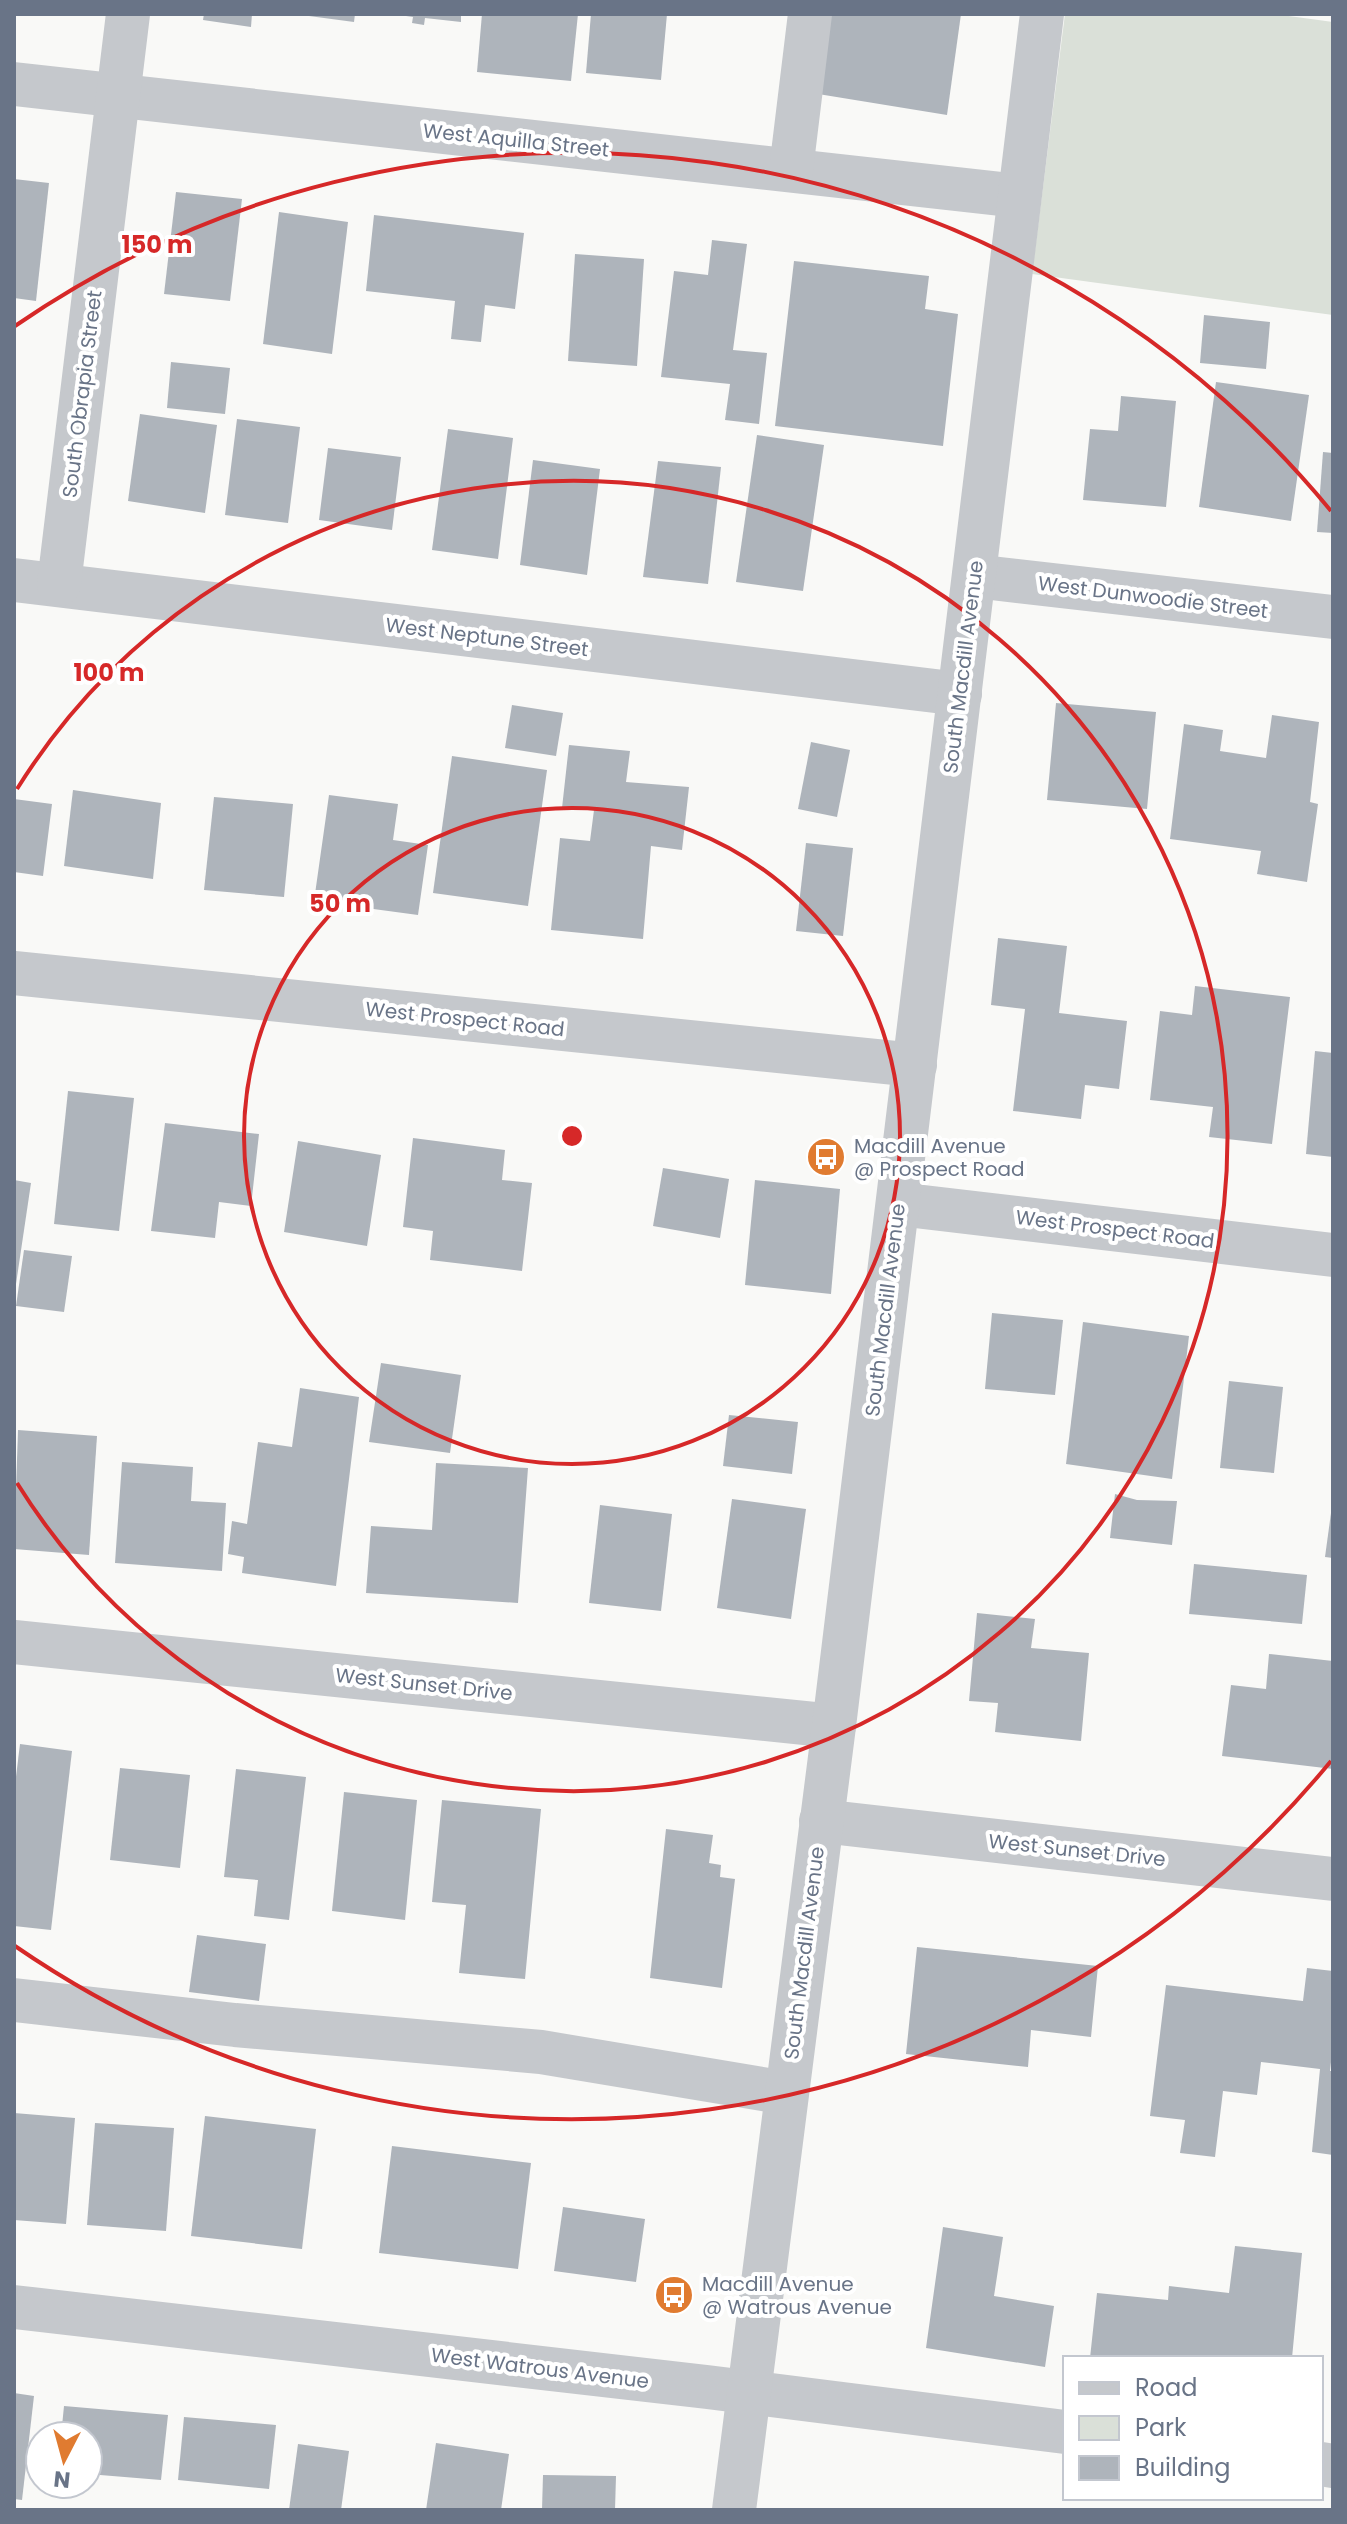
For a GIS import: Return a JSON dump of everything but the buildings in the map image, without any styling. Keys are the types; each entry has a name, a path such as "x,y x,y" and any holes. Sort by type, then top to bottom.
{"street":[{"name":"South Obrapia Street","path":"59,584 128,14"},
{"path":"791,170 810,14"},
{"name":"South Macdill Avenue","path":"734,2510 834,1726 1042,14"},
{"name":"West Aquilla Street","path":"14,84 1018,196"},
{"name":"West Dunwoodie Street","path":"974,576 1333,617"},
{"name":"West Neptune Street","path":"14,580 960,694"},
{"name":"West Prospect Road","path":"14,973 915,1065"},
{"name":"West Prospect Road","path":"898,1204 1333,1255"},
{"name":"West Sunset Drive","path":"14,1642 834,1726"},
{"name":"West Sunset Drive","path":"821,1821 1333,1879"},
{"path":"14,2000 235,2025 541,2052 786,2093"},
{"name":"West Watrous Avenue","path":"14,2307 1063,2432"}],"green space":[{"path":"1065,14 1274,14 1333,22 1333,315 1032,274"}],"place":[{"name":"Macdill Avenue @ Prospect Road","path":"826,1157"},
{"name":"Macdill Avenue @ Watrous Avenue","path":"674,2295"}]}
